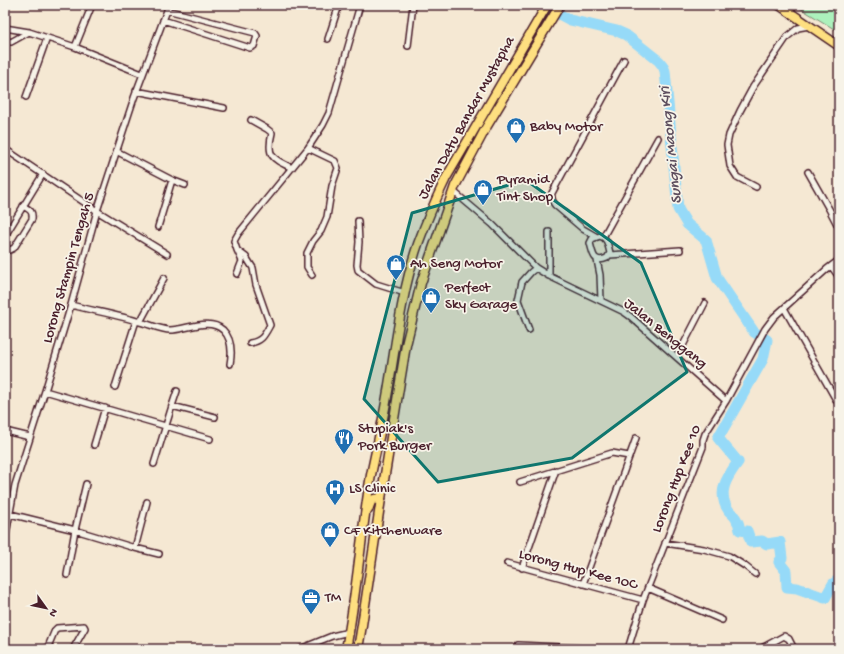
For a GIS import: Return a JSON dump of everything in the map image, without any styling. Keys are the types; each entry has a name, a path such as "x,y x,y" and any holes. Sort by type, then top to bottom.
{"main road":[{"path":"779,5 839,46"},
{"name":"Jalan Datu Bandar Mustapha","path":"358,649 406,345 421,283 453,191 487,126 554,17 559,6"},
{"name":"Jalan Datu Bandar Mustapha","path":"346,649 371,475 384,413 398,325 405,292 418,245 446,178 545,8"},
{"path":"365,516 371,500 374,498 381,499"}],"street":[{"path":"75,47 92,5"},
{"path":"328,39 339,5"},
{"path":"237,274 242,261 234,240 308,148 323,125 329,113 360,5"},
{"path":"408,46 413,5"},
{"path":"163,20 250,48 254,46 257,36 255,33 168,7"},
{"name":"Lorong Stampin Tengah 5","path":"5,540 16,485 72,305 116,151 142,74 168,7"},
{"path":"756,187 737,177 730,166 727,145 729,135 753,87 787,37 798,28 809,26"},
{"path":"5,28 29,32 75,47 142,74"},
{"path":"5,40 11,42 29,32"},
{"path":"26,97 47,38"},
{"path":"597,237 583,230 554,205 551,198 552,193 624,60"},
{"path":"136,91 224,108"},
{"path":"251,120 272,133 270,140 270,152 275,159 292,168"},
{"path":"603,237 658,138"},
{"path":"308,148 335,161 338,168 332,186 327,216 321,232 313,241 307,253 307,268 312,275"},
{"path":"5,149 98,211 167,254"},
{"path":"116,151 172,180 185,185"},
{"path":"808,172 839,228"},
{"path":"5,236 42,174"},
{"path":"158,228 172,180"},
{"name":"Jalan Benggang","path":"453,191 492,224 536,268 549,276 624,312 726,401"},
{"path":"5,248 10,250 14,248 32,219 30,210 24,206"},
{"path":"358,221 358,270 376,284 405,292"},
{"path":"583,230 590,243 594,257 600,260 607,258 610,255 680,250"},
{"path":"549,232 549,276"},
{"path":"590,243 592,239 600,236 603,237 607,240 610,255"},
{"path":"237,250 246,257 253,268 256,285 270,325 265,335 257,342 250,343"},
{"path":"600,260 600,300"},
{"name":"Lorong Hup Kee 10","path":"628,649 643,600 703,447 705,434 726,401 764,329 774,317 839,260"},
{"path":"831,266 839,277"},
{"path":"529,330 518,300 522,282 530,272 536,268"},
{"path":"115,387 138,321 164,278"},
{"path":"677,357 705,304"},
{"path":"72,305 168,330 178,330 205,324 215,325 223,329 229,338 231,348 230,364"},
{"path":"784,308 839,405"},
{"path":"46,391 210,439"},
{"path":"154,464 177,391"},
{"path":"172,406 215,417"},
{"path":"94,445 105,408"},
{"path":"5,431 30,437"},
{"path":"583,584 636,438"},
{"path":"520,482 612,453 629,456"},
{"path":"522,568 556,470"},
{"path":"67,576 75,530 86,484"},
{"path":"135,548 148,502"},
{"path":"10,514 75,530 159,554"},
{"path":"665,542 704,549 728,556 755,574"},
{"name":"Lorong Hup Kee 10C","path":"507,564 643,600"},
{"path":"648,588 722,620"},
{"path":"46,649 54,630 57,628 84,626 86,628 73,649"},
{"path":"300,649 332,636 349,632"},
{"path":"760,649 784,636 789,639 794,649"},
{"path":"518,644 546,648 602,649"}],"highlighted area":[{"path":"526,180 641,263 687,372 572,458 438,482 364,399 412,213"}],"green space":[{"path":"795,5 839,5 839,32"}],"waterway":[{"name":"Sungai Maong Kiri","path":"542,5 570,20 617,31 626,35 659,61 663,66 665,71 678,209 687,224 706,240 717,278 754,332 767,340 763,359 718,438 738,462 724,485 723,498 725,504 736,518 740,530 747,531 751,542 762,541 767,544 780,542 782,558 779,562 786,571 787,587 797,588 825,598 833,584 839,581"}],"place":[{"name":"Baby Motor","path":"516,144"},
{"name":"Pyramid Tint Shop","path":"483,206"},
{"name":"Ah Seng Motor","path":"396,281"},
{"name":"Perfect Sky Garage","path":"431,314"},
{"name":"Stupiak's Pork Burger","path":"344,455"},
{"name":"LS Clinic","path":"335,506"},
{"name":"CF Kitchenware","path":"330,548"},
{"name":"TM","path":"311,615"}]}
